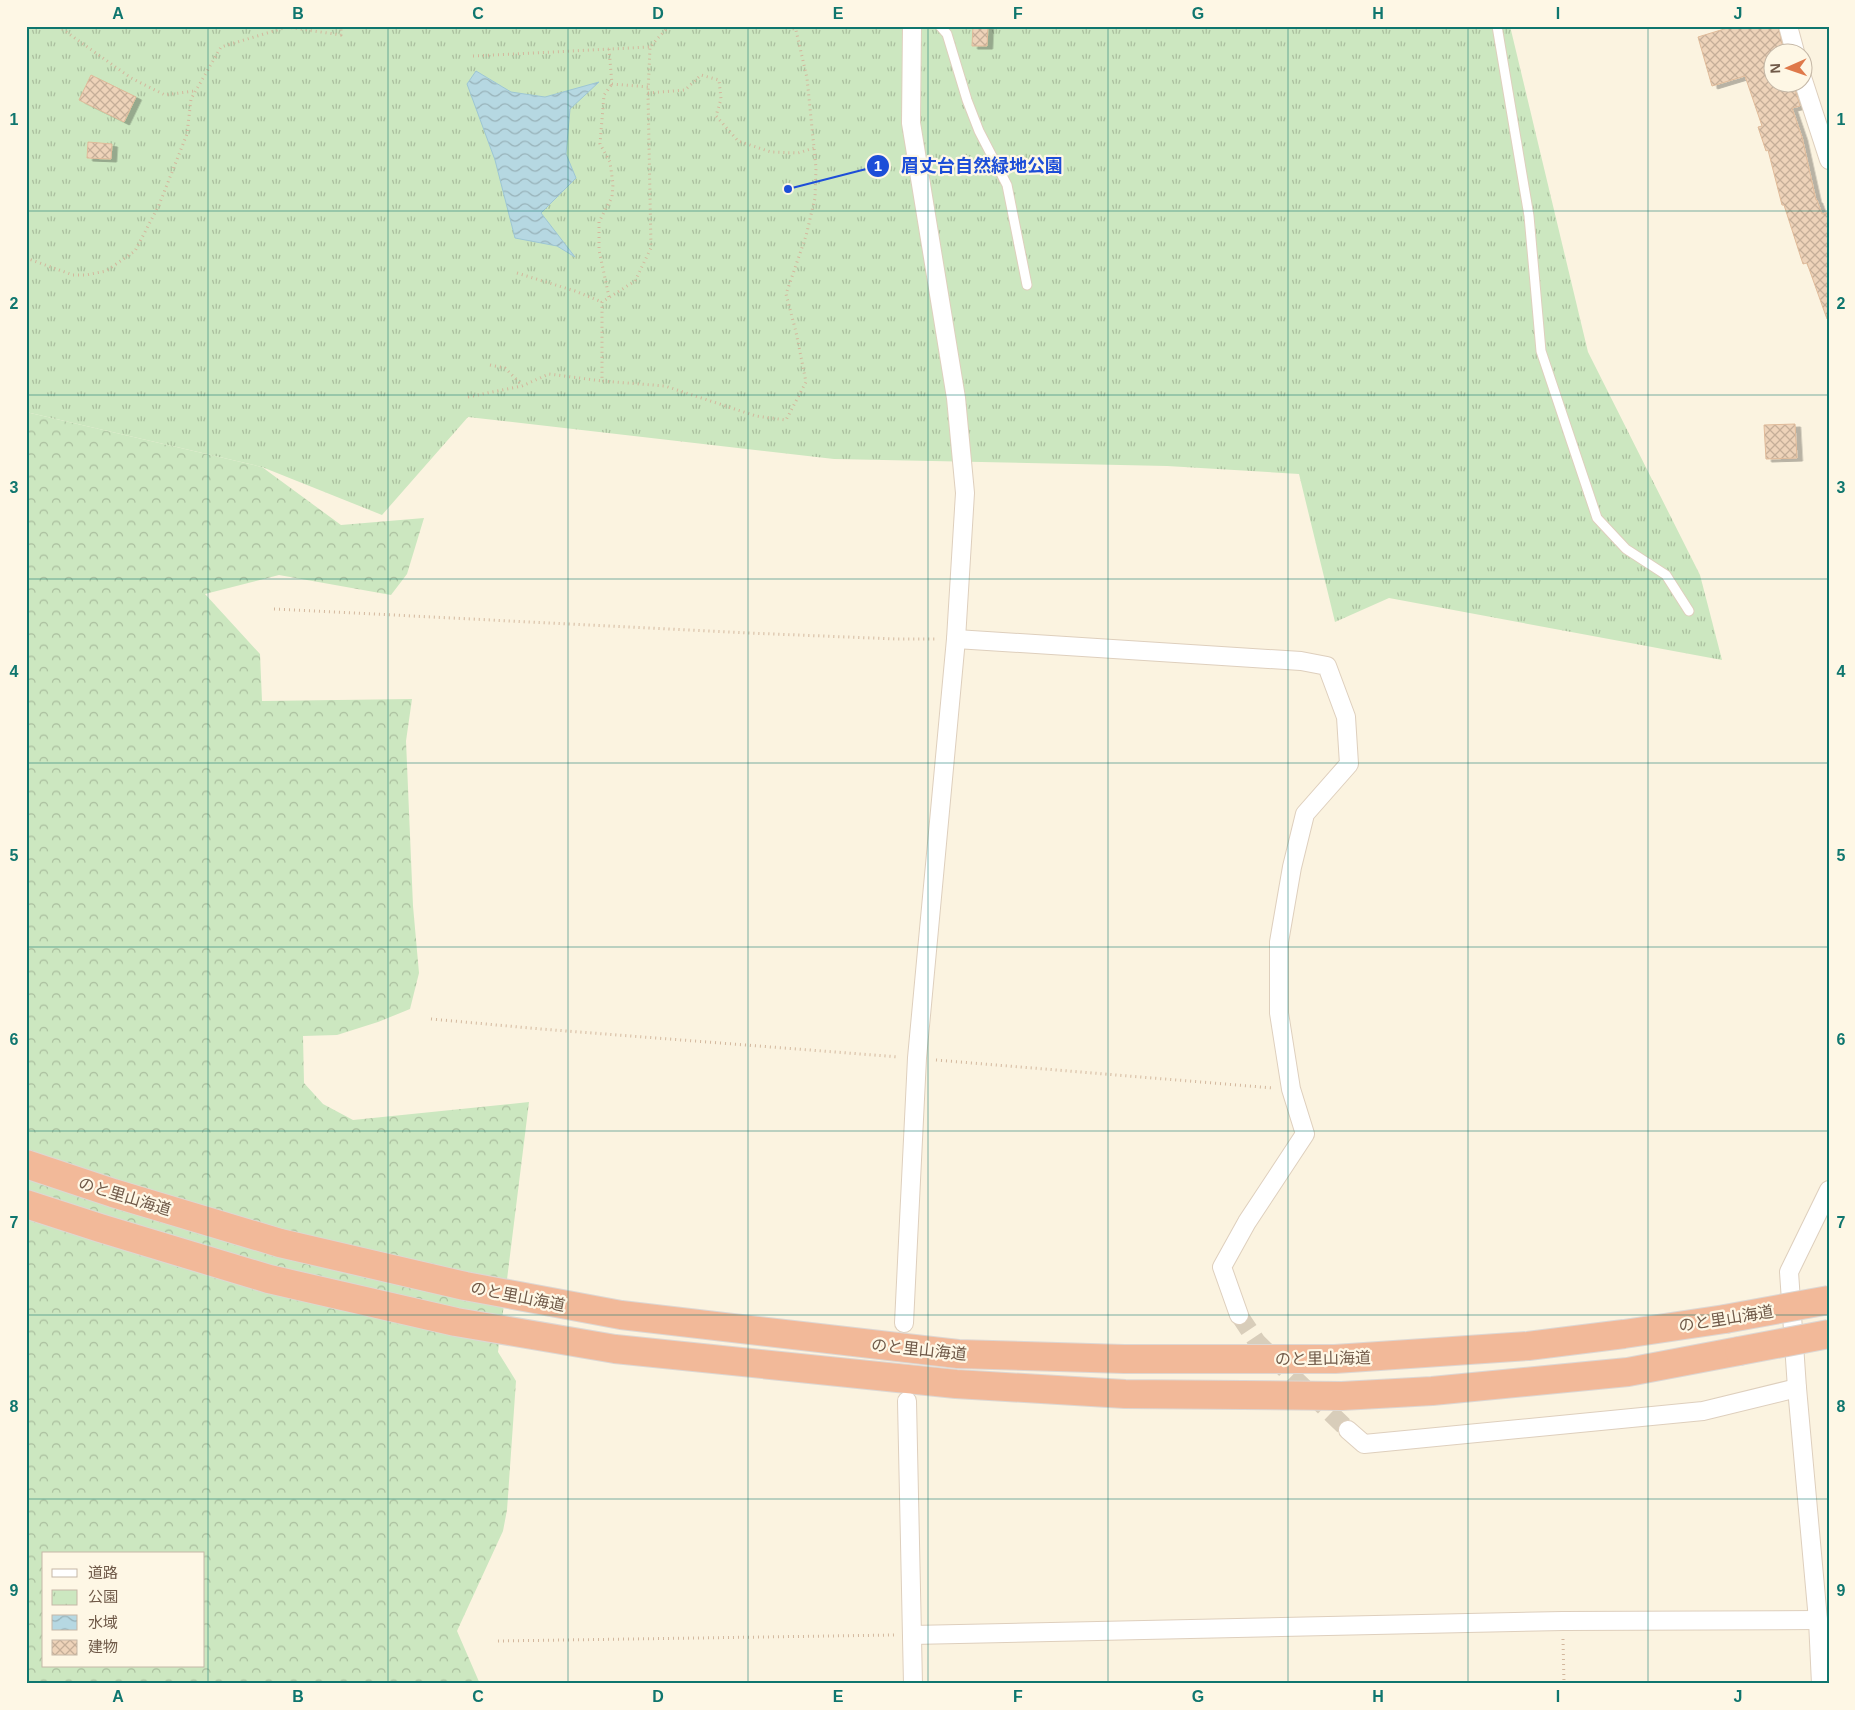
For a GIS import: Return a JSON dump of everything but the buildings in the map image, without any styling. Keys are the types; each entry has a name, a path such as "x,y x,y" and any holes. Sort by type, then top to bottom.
{"highway":[{"name":"のと里山海道","path":"26,1164 113,1193 280,1244 465,1286 621,1315 958,1354 1124,1359 1336,1359 1528,1346 1725,1319 1829,1300"},
{"name":"のと里山海道","path":"26,1204 269,1279 456,1322 615,1349 956,1384 1125,1394 1342,1396 1432,1391 1618,1374 1829,1334"}],"street":[{"path":"904,1323 917,1058 956,639 964,493 956,398 911,123 912,26"},
{"path":"1788,26 1792,42"},
{"path":"1807,92 1829,160"},
{"path":"956,639 1301,662 1327,666 1346,717 1349,764 1305,814 1292,867 1279,942 1279,1013 1291,1089 1305,1134 1247,1222 1222,1267 1239,1315"},
{"path":"1821,1684 1818,1620 1797,1388 1789,1272 1829,1190"},
{"path":"1348,1430 1364,1444 1703,1411 1797,1388"},
{"path":"907,1401 913,1684"},
{"path":"912,1635 1563,1621 1818,1620"}],"lane":[{"path":"940,26 947,34 967,100 979,131 1007,185 1027,285"},
{"path":"1497,26 1529,216 1540,351 1597,518 1626,549 1666,576 1689,610"}],"path":[{"path":"58,26 131,78 166,95 195,91"},
{"path":"26,258 73,275 86,275 106,270 134,251 160,205 187,134 191,99 221,47 286,27 341,35 341,26"},
{"path":"602,302 635,281 651,248 648,94 650,47 669,26"},
{"path":"468,397 522,386 549,374 602,381 665,386 756,416 786,420 806,382 786,294 806,236 815,198 816,168 807,78 796,27 789,26"},
{"path":"473,56 650,47"},
{"path":"609,49 612,84 604,95 600,144 610,162 613,184 612,197 599,222 599,250 609,298"},
{"path":"648,94 685,90 702,75 719,80 721,99 716,116 738,141 771,152 798,153 814,148"},
{"path":"612,84 649,87"},
{"path":"517,273 575,291 602,302"},
{"path":"602,302 602,381"},
{"path":"490,365 505,368 522,386"},
{"path":"274,609 897,640 956,639"},
{"path":"431,1019 1291,1089"},
{"path":"1563,1621 1564,1684"},
{"path":"498,1641 912,1635"}],"green space":[{"path":"26,26 1510,26 1588,352 1700,575 1722,660 1389,598 1335,622 1299,474 1167,466 834,459 468,417 382,515 262,467 26,412"},
{"path":"26,412 262,467 341,525 424,518 407,574 391,595 279,575 205,594 260,654 262,701 412,699 406,741 413,906 419,973 410,1009 378,1022 337,1035 303,1036 304,1083 323,1104 353,1120 529,1102 498,1352 516,1381 507,1510 503,1531 457,1631 480,1684 26,1684"}],"water":[{"path":"476,71 511,92 545,97 599,82 570,109 566,154 576,178 541,213 575,257 557,246 515,238 495,160 467,84"}],"tunnel":[{"path":"1239,1315 1257,1342 1348,1430"}],"place":[{"name":"眉丈台自然緑地公園","path":"788,189"}]}
